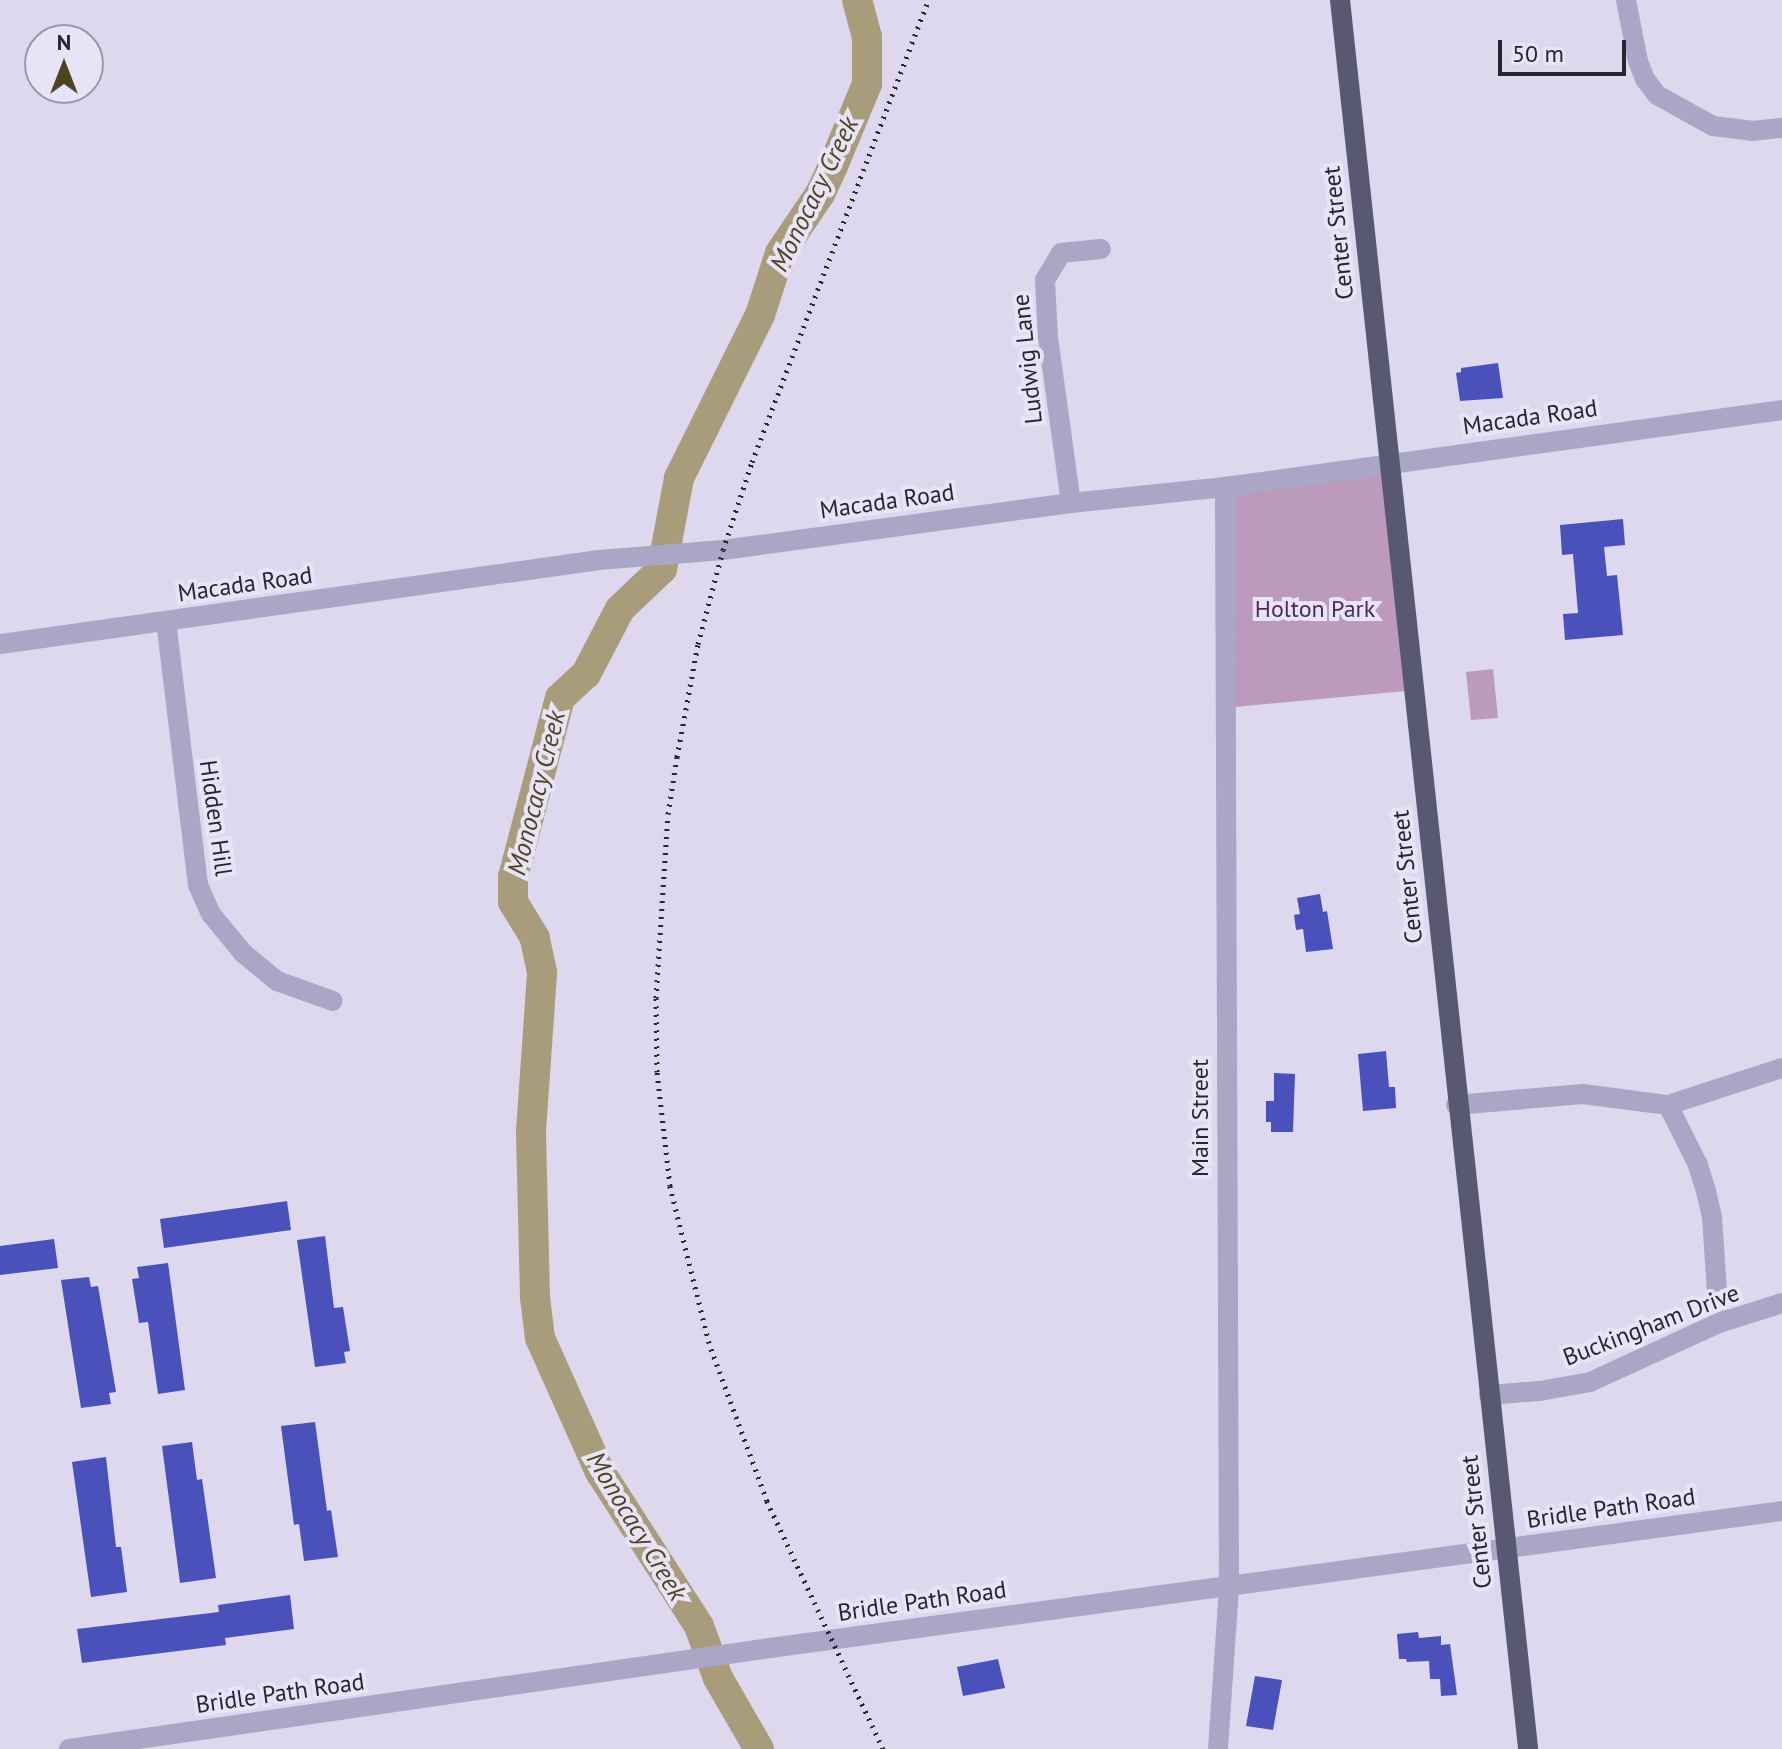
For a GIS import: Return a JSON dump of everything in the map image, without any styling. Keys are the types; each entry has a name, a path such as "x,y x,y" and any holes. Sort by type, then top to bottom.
{"main road":[{"name":"Center Street","path":"1340,0 1416,690 1456,1105 1528,1749"}],"street":[{"path":"1626,0 1638,61 1645,79 1657,95 1713,126 1752,131 1782,128"},
{"name":"Ludwig Lane","path":"1071,503 1048,337 1045,280 1061,253 1101,249"},
{"name":"Macada Road","path":"0,644 599,560 706,551 1071,503 1225,487 1782,410"},
{"name":"Main Street","path":"1218,1749 1229,1586 1225,487"},
{"name":"Hidden Hill","path":"166,621 198,885 211,914 243,953 277,981 333,1001"},
{"path":"1456,1105 1583,1094 1668,1105 1782,1068"},
{"path":"1668,1105 1698,1165 1706,1191 1712,1217 1719,1323"},
{"name":"Buckingham Drive","path":"1489,1395 1540,1391 1590,1382 1719,1323 1782,1303"},
{"name":"Bridle Path Road","path":"69,1749 770,1648 1782,1511"}],"green space":[{"name":"Holton Park","path":"1389,462 1416,690 1225,708 1225,487"},
{"path":"1493,669 1498,718 1471,720 1466,672"}],"building":[{"path":"1498,363 1503,398 1460,401 1456,373 1461,372 1461,368"},
{"path":"1623,519 1625,545 1604,547 1607,576 1617,575 1623,635 1565,640 1563,614 1578,613 1573,554 1562,555 1560,525"},
{"path":"1320,894 1323,912 1327,911 1333,949 1306,952 1303,929 1296,930 1294,915 1300,914 1297,898"},
{"path":"1386,1051 1389,1087 1395,1087 1396,1108 1363,1111 1358,1054"},
{"path":"1274,1073 1295,1074 1293,1132 1271,1132 1271,1122 1266,1122 1266,1101 1274,1101"},
{"path":"287,1201 291,1230 164,1248 160,1219"},
{"path":"325,1236 334,1308 343,1307 350,1351 344,1352 346,1363 315,1367 297,1240"},
{"path":"54,1239 58,1268 0,1275 0,1246"},
{"path":"168,1263 185,1390 158,1394 148,1322 139,1323 132,1279 139,1278 137,1267"},
{"path":"89,1277 91,1287 98,1286 116,1392 109,1393 111,1404 81,1408 61,1280"},
{"path":"315,1422 327,1511 331,1510 338,1557 304,1561 299,1524 294,1525 281,1426"},
{"path":"192,1442 197,1480 202,1479 216,1578 180,1583 162,1446"},
{"path":"106,1457 116,1547 121,1547 127,1592 91,1597 72,1462"},
{"path":"290,1595 294,1629 225,1638 226,1645 82,1663 77,1629 219,1612 218,1605"},
{"path":"1418,1632 1419,1638 1441,1636 1441,1645 1450,1644 1457,1695 1441,1696 1440,1679 1430,1679 1429,1661 1407,1662 1406,1659 1399,1659 1397,1634"},
{"path":"998,1659 1005,1688 963,1696 957,1667"},
{"path":"1255,1676 1282,1680 1273,1730 1246,1726"}],"waterway":[{"name":"Monocacy Creek","path":"759,1749 718,1678 699,1626 600,1472 540,1338 535,1297 531,1131 542,972 535,938 513,902 513,877 560,698 586,674 620,609 662,569 679,478 760,315 780,253 820,194 867,84 867,37 857,0"}],"railway":[{"path":"883,1749 767,1501 709,1343 670,1186 657,1072 656,998 668,814 698,644 723,550 752,462 928,0"}]}
